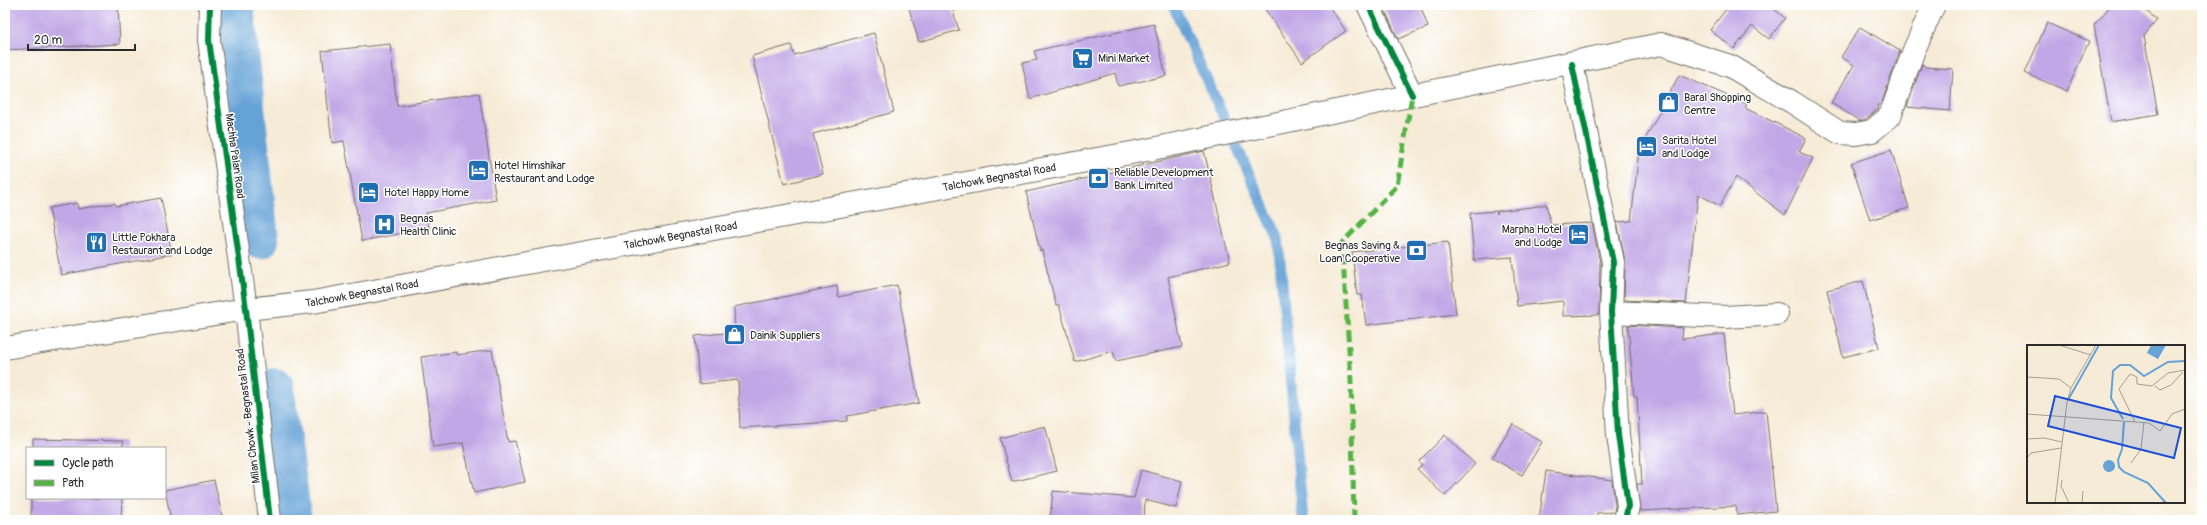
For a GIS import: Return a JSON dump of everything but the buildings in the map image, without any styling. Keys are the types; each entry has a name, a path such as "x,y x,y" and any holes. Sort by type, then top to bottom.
{"main road":[{"name":"Machha Palan Road","path":"210,5 209,40 246,309"},
{"path":"1368,5 1412,95"},
{"name":"Talchowk Begnastal Road","path":"5,348 246,309 312,302 1147,150 1354,106 1572,64 1661,44 1730,66 1792,102 1840,133 1856,134 1872,131 1890,116 1914,50 1934,5"},
{"path":"1572,64 1613,262 1610,312 1618,435 1628,506 1625,520"},
{"name":"Milan Chowk - Begnastal Road","path":"246,309 270,520"},
{"path":"1610,312 1726,317 1777,314"}],"waterway":[{"path":"235,5 260,240"},
{"path":"1173,5 1278,238 1303,520"},
{"path":"275,387 293,520"}],"marked path":[{"path":"1354,520 1351,381 1342,243 1397,186 1412,95"}],"cycle path":[{"path":"210,5 209,40 246,309 270,520"},
{"path":"1368,5 1412,95"},
{"path":"1572,64 1613,262 1611,312 1618,435 1628,506 1625,520"}],"place":[{"name":"Mini Market","path":"1082,58"},
{"name":"Baral Shopping Centre","path":"1668,103"},
{"name":"Sarita Hotel and Lodge","path":"1647,146"},
{"name":"Hotel Himshikar Restaurant and Lodge","path":"478,171"},
{"name":"Reliable Development Bank Limited","path":"1099,178"},
{"name":"Hotel Happy Home","path":"369,192"},
{"name":"Begnas Health Clinic","path":"385,224"},
{"name":"Marpha Hotel and Lodge","path":"1578,235"},
{"name":"Little Pokhara Restaurant and Lodge","path":"96,243"},
{"name":"Begnas Saving & Loan Cooperative","path":"1416,251"},
{"name":"Dainik Suppliers","path":"735,335"}]}
